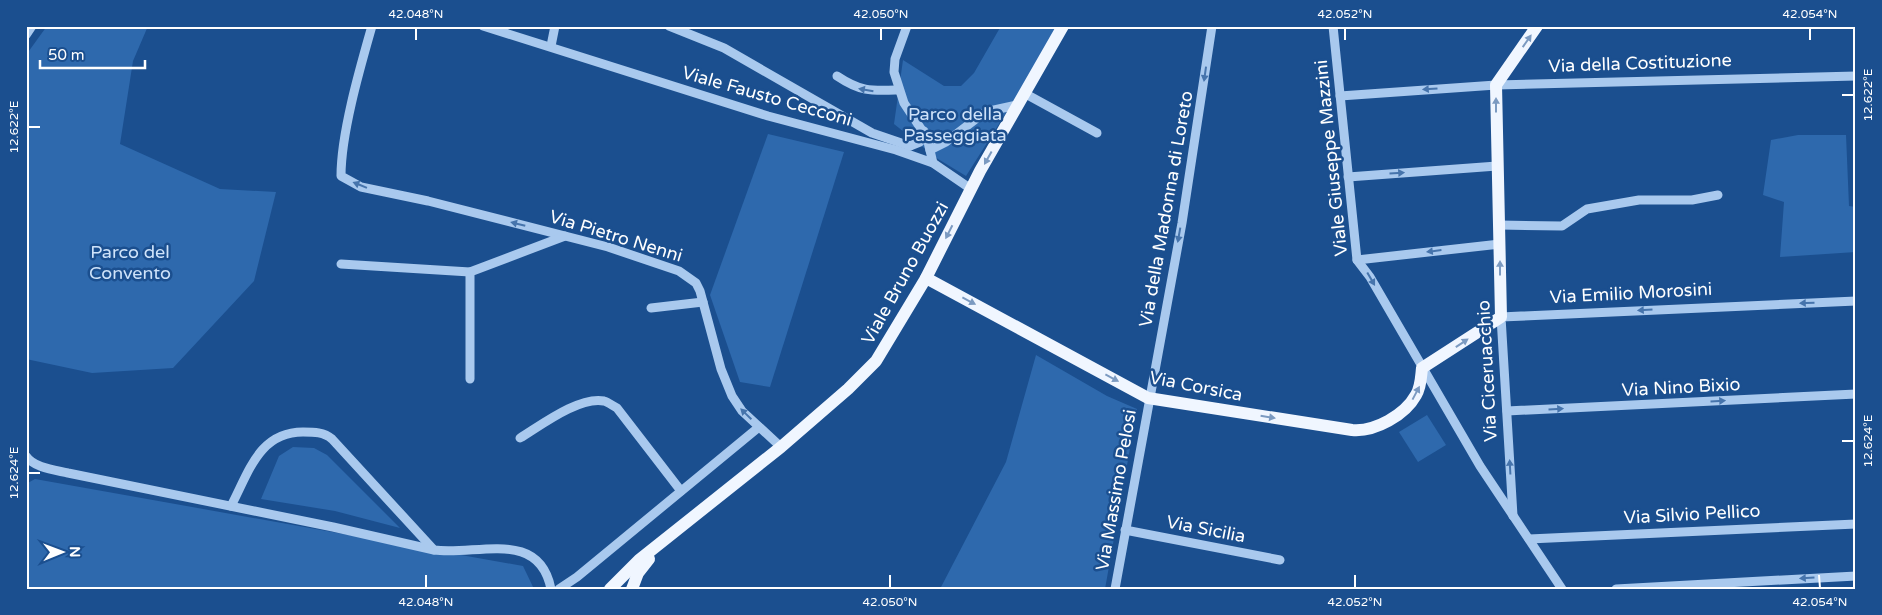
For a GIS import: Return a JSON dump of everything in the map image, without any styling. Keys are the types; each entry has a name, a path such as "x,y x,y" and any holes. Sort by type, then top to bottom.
{"main road":[{"name":"Viale Bruno Buozzi","path":"610,589 632,566 781,447 876,361 926,278 971,189 1062,26"},
{"name":"Via della Costituzione","path":"1496,85 1537,26"},
{"name":"Via Ciceruacchio","path":"1496,85 1500,317"},
{"name":"Via Corsica","path":"926,278 1148,398 1363,430 1379,425 1408,406 1419,389 1422,368"},
{"path":"1422,368 1500,317"},
{"name":"Viale Bruno Buozzi","path":"632,589 638,573 676,530"}],"street":[{"path":"26,35 32,26"},
{"name":"Via Pietro Nenni","path":"372,26 362,60 341,159 342,176 361,187 428,201 608,247 679,271 696,283 726,384 738,406 781,447"},
{"name":"Viale Fausto Cecconi","path":"483,26 768,116 909,150 971,189"},
{"path":"549,46 555,26"},
{"path":"669,26 724,48 872,133 909,150 920,142 924,131"},
{"path":"907,26 895,59 894,72 898,90 907,109 924,131 932,163"},
{"name":"Via della Madonna di Loreto","path":"1148,398 1180,232 1212,26"},
{"name":"Viale Giuseppe Mazzini","path":"1333,26 1357,260 1370,278 1475,458 1562,589"},
{"path":"837,76 852,87 868,92 898,90"},
{"name":"Via della Costituzione","path":"1496,85 1856,76"},
{"path":"1340,96 1496,85"},
{"path":"1024,93 1097,133"},
{"path":"930,150 946,142 985,112 1017,105"},
{"path":"1348,177 1497,166"},
{"path":"1499,225 1562,226 1587,210 1639,200 1692,200 1718,195"},
{"path":"341,264 470,272 565,236"},
{"path":"1357,260 1500,244"},
{"path":"470,272 470,379"},
{"name":"Via Emilio Morosini","path":"1500,317 1856,301"},
{"path":"651,308 703,302"},
{"name":"Via Ciceruacchio","path":"1500,317 1513,516"},
{"name":"Via Nino Bixio","path":"1507,412 1856,394"},
{"name":"Via Massimo Pelosi","path":"1115,589 1148,398"},
{"path":"520,438 568,410 592,400 606,401 617,408 681,491"},
{"path":"559,589 760,427"},
{"path":"231,506 262,450 271,440 293,432 321,433 332,439 434,550"},
{"path":"27,459 68,474 231,506 434,550 450,552 511,548 526,553 542,568 548,578 550,589"},
{"name":"Via Silvio Pellico","path":"1529,539 1856,524"},
{"name":"Via Sicilia","path":"1126,530 1280,560"},
{"path":"1616,589 1856,576"}],"green space":[{"name":"Parco del Convento","path":"47,26 148,26 133,61 120,144 220,189 276,192 254,281 173,368 92,373 26,359 26,55"},
{"name":"Parco della Passeggiata","path":"1001,26 1061,26 966,176 938,159 894,124 903,60 944,86 961,86 974,73"},
{"path":"768,134 844,152 770,387 740,382 710,295"},
{"path":"1798,135 1846,135 1849,206 1856,207 1856,252 1780,257 1784,202 1763,195 1771,140"},
{"path":"1036,355 1107,396 1137,409 1105,589 940,589 1006,462"},
{"path":"1427,415 1446,445 1418,462 1399,432"},
{"path":"293,447 314,448 327,455 400,528 335,511 261,499 279,456"},
{"path":"35,479 523,566 534,589 26,589 26,484"}]}
